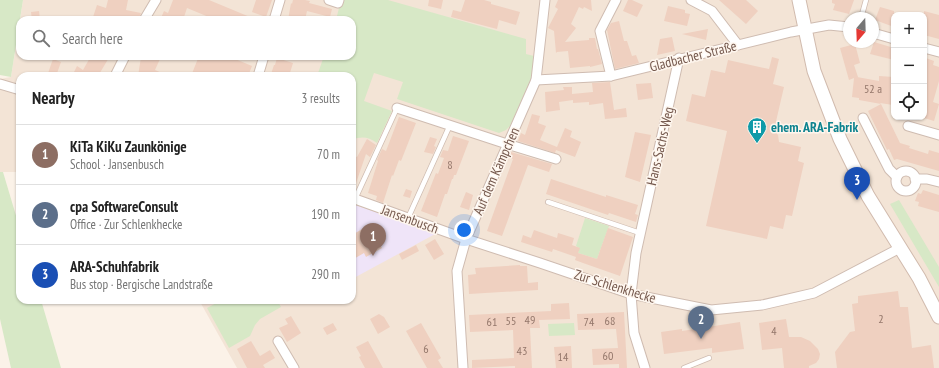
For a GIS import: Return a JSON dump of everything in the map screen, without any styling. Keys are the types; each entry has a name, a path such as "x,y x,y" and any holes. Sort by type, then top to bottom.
{"main road":[{"path":"799,0 814,71 840,139 868,196 919,278 939,317"}],"street":[{"path":"146,16 156,0"},
{"path":"275,16 280,0"},
{"path":"328,0 339,1"},
{"name":"Auf dem Kämpchen","path":"462,368 457,271 466,239 536,80 545,0"},
{"path":"611,76 600,31 616,0"},
{"path":"691,0 712,11 738,45"},
{"name":"Gladbacher Straße","path":"536,80 611,76 679,58 805,29 829,25 843,26"},
{"path":"879,34 891,38"},
{"path":"927,49 939,52"},
{"name":"Hans-Sachs-Weg","path":"645,368 634,333 631,294 640,233 679,58"},
{"path":"117,72 123,60"},
{"path":"259,72 263,60"},
{"path":"0,84 16,89"},
{"path":"397,108 556,159"},
{"path":"863,118 889,169 897,176"},
{"path":"908,126 939,135"},
{"path":"901,172 911,172 915,179 913,187 908,190 903,190 897,185 897,176 901,172"},
{"path":"915,179 927,179 939,182"},
{"name":"Jansenbusch","path":"356,199 466,239"},
{"name":"Zur Schlenkhecke","path":"466,239 631,294 711,310 762,305 814,293 900,248"},
{"path":"278,341 294,368"}],"lane":[{"path":"863,12 866,0"},
{"path":"356,197 397,108"},
{"path":"408,218 450,125"},
{"path":"548,202 640,233"},
{"path":"684,368 709,358"}],"shaded area":[{"path":"23,0 939,0 939,368 237,368 201,304 356,304 356,72 16,72 16,172 0,172 0,79 11,77 16,45 16,60 356,60 356,16 21,16"},
{"path":"356,205 437,233 356,277"}],"green space":[{"path":"0,0 23,0 21,16 16,16 16,45 11,77 0,75"},
{"path":"341,0 388,0 526,39 526,54 534,56 532,77 510,126 506,130 499,133 397,99 403,82 374,73 364,101 392,111 377,143 371,139 356,139 356,72 318,72 323,60 356,60 356,16 337,16"},
{"path":"0,172 3,172 16,216 16,304 42,304 61,368 11,368 0,319"},
{"path":"899,200 939,267 939,287 890,204"},
{"path":"585,218 609,226 597,259 578,253 579,248 576,246"},
{"path":"214,304 279,304 281,307 260,319 255,325 250,336 229,348 207,308"},
{"path":"574,323 575,335 549,336 548,324"}],"building":[{"path":"108,0 128,0 126,10 141,13 140,16 93,16 97,5 106,8"},
{"path":"173,0 209,0 247,16 206,16 187,8 184,16 162,16 164,11 168,13"},
{"path":"256,0 272,0 266,16 252,12"},
{"path":"293,0 305,0 310,1 309,3 332,9 330,16 307,11 306,16 289,16 291,3 292,4"},
{"path":"429,0 443,0 441,9 428,6"},
{"path":"465,0 484,0 491,2 491,4 520,12 516,25 499,20 497,29 451,17 453,10 461,12"},
{"path":"558,0 591,0 592,11 584,7 583,9 579,7 571,24 576,28 565,42 595,38 602,64 590,67 570,68 568,51 556,53 554,31 548,28 558,9 555,7"},
{"path":"628,0 632,0 643,5 637,17 623,11"},
{"path":"719,0 746,0 758,11 746,24"},
{"path":"832,0 854,0 850,12 843,12 833,10 835,4 832,3"},
{"path":"668,6 685,10 685,13 690,14 687,26 664,21"},
{"path":"880,7 894,11 891,12 891,26 879,21 878,12"},
{"path":"39,11 40,16 32,16 31,12"},
{"path":"924,11 939,15 939,39 927,36 927,12"},
{"path":"619,21 624,41 627,41 632,56 636,55 639,63 615,69 607,30 611,23"},
{"path":"708,29 706,40 682,34"},
{"path":"672,37 675,51 657,55 660,39"},
{"path":"879,44 891,47 891,59 870,54 872,48 879,48"},
{"path":"840,48 856,48 860,63 854,65 857,77 879,81 879,76 891,77 891,105 859,100 859,98 852,97 854,78 849,80"},
{"name":"ehem. ARA-Fabrik","path":"772,57 779,59 773,84 784,87 774,130 778,135 779,142 801,147 798,161 804,163 792,216 786,215 783,229 770,226 767,239 706,226 727,131 686,121 692,94 705,97 711,70 725,73 728,60 769,69"},
{"path":"927,58 934,61 933,65 939,67 939,81 933,102 939,104 934,121 927,119"},
{"path":"53,60 61,62 57,72 48,72"},
{"path":"89,60 108,60 100,72 74,72 77,66 83,70"},
{"path":"141,60 160,60 155,70 160,72 139,72"},
{"path":"197,60 238,60 252,66 250,72 193,72"},
{"path":"276,60 283,60 293,63 290,72 272,72"},
{"path":"610,82 614,110 626,108 627,117 605,119 603,103 589,105 589,102 573,103 573,100 559,102 560,110 546,112 545,92 564,90 563,87 572,87 572,94 593,92 592,83"},
{"path":"651,83 653,98 638,100 636,84"},
{"path":"881,104 900,143 910,146 909,148 928,154 929,150 939,153 939,171 897,159 894,160 889,149 887,150 868,111"},
{"path":"532,114 540,116 538,123 546,126 540,140 557,147 565,128 572,131 570,137 581,142 575,157 556,150 555,153 518,141 521,133 525,135"},
{"path":"399,117 416,123 401,161 399,160 393,176 392,175 383,203 376,200 377,196 368,193 378,161 377,160 382,149 386,151"},
{"path":"635,132 651,135 640,182 625,177"},
{"path":"453,136 469,141 456,175 454,175 452,179 447,194 445,194 437,217 421,211 436,173 438,174 444,158 440,157 443,150 448,151"},
{"path":"430,137 437,139 433,154 424,152"},
{"path":"367,139 376,145 370,157 366,154 356,183 356,157"},
{"path":"511,152 552,164 549,172 528,165 502,236 487,231 513,159 509,158"},
{"path":"551,179 606,197 606,195 638,205 635,214 638,215 636,222 609,213 608,215 546,194"},
{"path":"406,189 412,191 410,198 403,196"},
{"path":"923,190 939,195 939,212 918,206 919,202 915,201 918,193 921,194"},
{"path":"466,192 473,195 469,210 460,207"},
{"path":"369,225 382,248 366,257 364,253 356,258 356,233"},
{"path":"608,228 633,237 620,276 575,260 576,257 553,249 552,252 521,242 523,235 531,238 534,230 557,238 558,233 574,238 572,245 580,248 578,253 597,259"},
{"path":"435,239 444,254 434,260 425,245"},
{"path":"416,245 419,251 402,260 399,254"},
{"path":"520,265 527,266 528,283 538,282 538,290 469,294 468,275 476,274 475,268"},
{"path":"898,291 900,307 908,307 912,348 931,345 934,368 837,368 835,352 850,332 855,331 852,304 858,303 858,296"},
{"path":"569,303 570,319 539,320 540,328 530,328 532,368 515,368 515,366 472,368 472,360 514,358 513,330 470,332 469,315 551,311 551,304"},
{"path":"624,312 627,368 619,368 619,364 593,365 592,349 618,348 616,329 578,330 577,314"},
{"path":"379,314 384,317 390,327 378,334 370,319"},
{"path":"291,316 301,333 287,342 279,328 288,324 285,319"},
{"path":"786,319 789,337 801,337 810,341 818,349 820,354 819,359 816,363 809,366 809,368 784,368 782,348 762,350 759,323"},
{"path":"740,322 744,349 712,353 712,348 664,354 661,332 682,329 682,331"},
{"path":"333,323 337,330 327,335 323,328"},
{"path":"421,323 441,358 438,360 443,368 427,368 406,331"},
{"path":"251,341 260,356 270,350 275,358 263,365 265,368 247,368 237,349"},
{"path":"368,341 383,368 365,368 356,347"},
{"path":"571,346 572,368 556,368 554,347"}],"place":[{"name":"ehem. ARA-Fabrik","path":"757,144"},
{"name":"ARA-Schuhfabrik","path":"857,200"},
{"name":"KiTa KiKu Zaunkönige","path":"373,256"},
{"name":"cpa SoftwareConsult","path":"701,339"}]}
